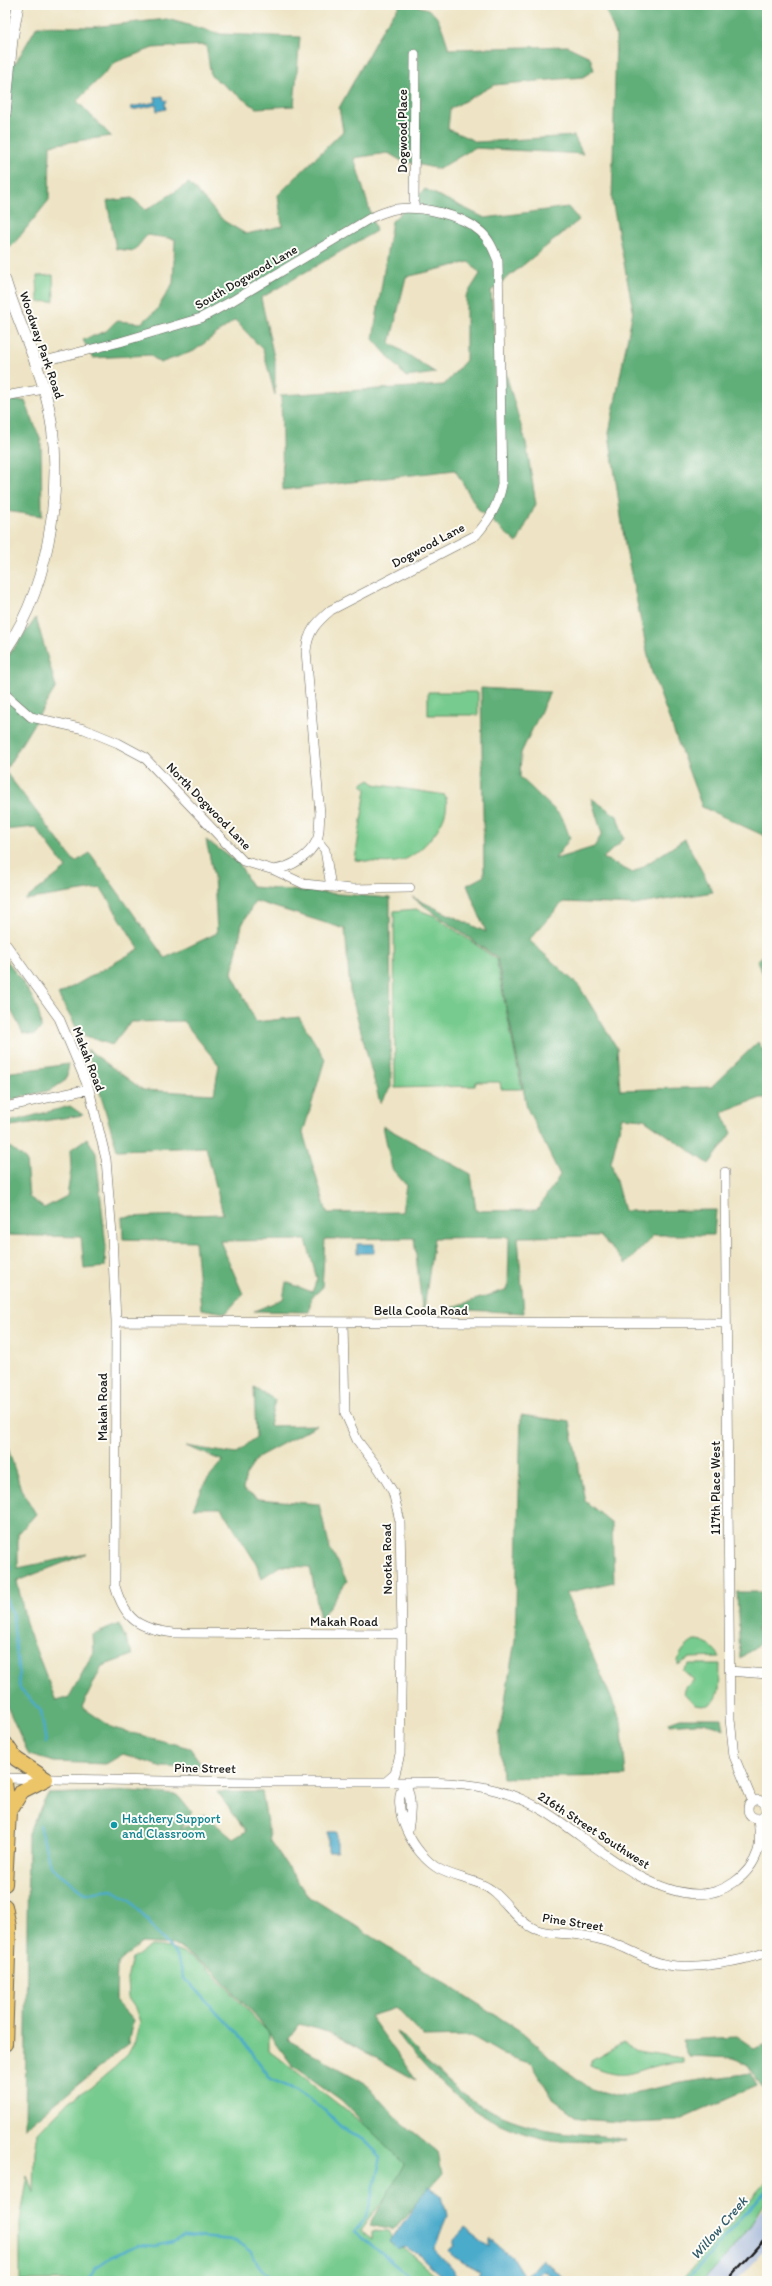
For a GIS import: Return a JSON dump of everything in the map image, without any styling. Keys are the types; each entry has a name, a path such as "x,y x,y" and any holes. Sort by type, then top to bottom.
{"main road":[{"path":"5,1743 16,1759 46,1779 22,1791 7,1810"},
{"path":"5,1783 7,1810 5,1884"},
{"path":"5,1906 9,1927 5,2044"}],"street":[{"path":"5,114 12,39 18,5"},
{"name":"Dogwood Place","path":"414,208 416,54"},
{"name":"South Dogwood Lane","path":"36,363 120,342 201,318 232,302 372,217 394,209 414,208"},
{"name":"Dogwood Lane","path":"317,840 320,814 306,651 307,638 314,624 331,610 476,535 490,518 499,502 502,485 498,261 482,233 470,224 414,208"},
{"name":"Woodway Park Road","path":"5,280 36,363 44,389 52,435 54,470 51,515 40,576 32,601 5,651"},
{"path":"5,396 44,389"},
{"name":"North Dogwood Lane","path":"5,694 31,717 84,729 118,743 144,757 243,861 274,870 304,884 331,887 410,888"},
{"path":"274,870 289,867 304,856 317,840 325,850 331,887"},
{"name":"Makah Road","path":"5,943 59,1018 89,1089 106,1159 112,1235 116,1321 115,1586 126,1613 138,1624 161,1632 174,1633 402,1634"},
{"path":"5,1107 89,1089"},
{"name":"117th Place West","path":"725,1172 730,1719 734,1756 760,1801"},
{"name":"Bella Coola Road","path":"116,1321 343,1323 726,1323"},
{"name":"Nootka Road","path":"343,1323 345,1413 357,1440 380,1469 393,1492 400,1521 402,1634 400,1754 395,1774 387,1781"},
{"path":"729,1671 767,1674"},
{"name":"Pine Street","path":"5,1778 194,1782 405,1782 409,1794 410,1819 408,1830 420,1852 439,1869 476,1881 494,1893 521,1921 536,1930 588,1936 608,1942 653,1961 670,1966 728,1962 767,1952"},
{"name":"216th Street Southwest","path":"405,1782 442,1782 482,1787 509,1795 543,1810 630,1870 656,1884 678,1891 698,1894 718,1891 734,1883 750,1867 758,1851 760,1834 758,1818"},
{"path":"760,1801 766,1806 766,1811 758,1818 752,1817 748,1812 748,1806 760,1801"}],"shaded area":[{"path":"767,2205 767,2247 736,2281 700,2281"}],"green space":[{"path":"400,5 422,7 435,15 442,28 449,49 567,46 590,57 594,70 583,77 494,85 450,109 448,129 477,142 574,136 583,154 474,148 439,169 402,161 388,153 354,158 376,231 261,298 275,362 275,395 263,350 235,320 194,351 160,363 150,355 93,358 83,340 106,331 116,321 141,323 156,311 173,283 175,239 147,235 134,251 116,249 107,201 132,198 146,210 189,183 224,221 246,234 282,226 278,195 343,131 339,108 384,26"},
{"path":"604,5 765,5 767,25 767,837 702,807 651,670 625,545 609,433 633,310 612,200 616,36"},
{"path":"167,19 221,34 300,37 294,106 256,108 211,76 206,45 153,48 116,62 77,101 111,136 50,145 49,200 12,246 5,250 5,50 15,64 37,26 92,27"},
{"path":"425,189 485,218 568,207 579,220 491,291 494,333 526,443 536,504 517,543 478,509 455,470 283,490 281,395 444,385 466,360 466,296 480,274 469,262 406,277 390,343 436,373 406,377 373,339 392,221"},
{"path":"53,275 54,301 38,302 37,276"},
{"path":"5,400 25,401 41,441 42,516 5,511"},
{"path":"36,618 56,687 5,771 5,660"},
{"path":"481,688 550,692 521,753 520,777 562,817 570,838 555,859 594,847 602,834 591,798 617,816 624,839 603,858 633,873 685,839 713,892 634,905 563,902 529,940 579,986 617,1048 620,1090 711,1087 758,1042 767,1056 767,1098 761,1098 722,1112 732,1133 709,1164 644,1119 622,1117 611,1162 624,1211 716,1210 714,1235 654,1235 626,1264 600,1236 518,1237 524,1313 447,1309 508,1289 509,1237 434,1238 423,1317 414,1238 325,1239 322,1288 311,1298 309,1312 254,1311 283,1299 286,1282 312,1292 317,1279 306,1240 220,1241 243,1294 226,1313 201,1309 195,1241 123,1239 122,1217 223,1214 206,1147 117,1150 87,1049 143,1090 214,1094 219,1065 183,1021 130,1022 112,1045 80,1034 58,995 139,949 101,888 25,900 66,868 35,827 5,830 5,771 75,862 90,853 165,958 217,933 214,877 206,840 239,863 252,887 390,898 391,1087 380,1103 350,990 345,929 255,901 242,925 232,973 256,1022 299,1017 325,1059 303,1133 327,1213 402,1212 406,1185 392,1169 383,1126 471,1174 476,1211 537,1210 560,1175 527,1108 497,958 412,897 486,932 467,885 484,876"},
{"path":"428,692 478,692 478,715 428,715"},
{"path":"370,779 374,784 445,795 447,803 442,822 436,832 414,855 400,861 388,863 355,860 366,789 362,784"},
{"path":"416,909 435,916 496,959 522,1089 501,1089 500,1082 476,1082 475,1086 395,1088 394,911"},
{"path":"767,951 767,982 757,961"},
{"path":"5,958 29,992 38,1010 41,1029 33,1035 23,1033 11,1010 5,1009"},
{"path":"69,1064 66,1080 51,1090 5,1101 5,1073"},
{"path":"70,1106 83,1115 11,1126 5,1133 5,1123"},
{"path":"87,1138 96,1153 106,1247 105,1267 84,1269 81,1237 5,1235 5,1143 26,1160 29,1197 44,1208 67,1196 71,1170 70,1150"},
{"path":"254,1387 275,1400 269,1426 317,1425 258,1457 246,1475 243,1490 258,1499 319,1504 330,1549 347,1581 320,1619 310,1567 280,1566 262,1578 256,1563 221,1508 193,1508 205,1483 223,1461 186,1446 236,1454 256,1437"},
{"path":"521,1415 570,1422 585,1501 612,1523 614,1582 566,1593 621,1721 626,1776 502,1778 499,1736 515,1640"},
{"path":"5,1439 21,1489 36,1514 18,1534 18,1568 86,1554 17,1581 27,1627 56,1701 69,1697 94,1652 93,1635 119,1624 133,1655 102,1666 82,1707 113,1728 190,1748 204,1768 162,1767 123,1754 106,1764 54,1762 29,1755 5,1702"},
{"path":"737,1592 767,1592 767,1614 759,1616 767,1629 756,1629 766,1640 740,1658"},
{"path":"694,1641 706,1643 720,1657 690,1658 678,1665 682,1651"},
{"path":"689,1664 720,1664 718,1694 711,1704 704,1706 695,1705 684,1693 686,1687 694,1680 683,1670"},
{"path":"680,1718 722,1718 724,1730 713,1724 706,1723 670,1725 669,1722"},
{"path":"131,1791 177,1795 192,1812 180,1829 194,1822 204,1814 233,1839 246,1831 217,1792 262,1792 270,1841 307,1895 522,2032 560,2066 591,2089 618,2096 680,2083 750,2073 757,2086 677,2121 633,2123 580,2119 553,2099 532,2064 504,2055 471,2036 424,2037 396,2008 370,2016 416,2080 331,2033 300,2024 288,2040 367,2084 399,2120 438,2152 442,2174 393,2230 370,2225 404,2164 341,2100 292,2065 259,2020 213,1971 175,1945 141,1943 117,1964 116,2001 133,2020 128,2044 25,2128 28,1833 48,1794"},
{"path":"150,1946 169,1948 186,1955 202,1965 230,1991 269,2033 269,2050 412,2162 361,2230 372,2239 372,2231 388,2232 395,2241 443,2281 20,2281 20,2221 28,2175 34,2193 35,2150 38,2133 69,2101 90,2088 128,2054 135,2041 140,2022 135,2008 128,1998 127,1979 132,1959"},
{"path":"396,2031 399,2032 457,2090 470,2099 497,2113 541,2128 625,2140 580,2142 557,2141 519,2132 501,2124 469,2106 454,2094 427,2069 404,2044"},
{"path":"736,2037 754,2049 767,2044 767,2087 763,2089 747,2065 734,2058 689,2056 682,2040"},
{"path":"623,2043 636,2051 683,2058 683,2062 667,2063 629,2074 613,2074 591,2066 591,2061"},
{"path":"767,2180 767,2199 743,2237 703,2281 681,2281"}],"water":[{"path":"163,96 164,100 167,101 165,104 166,109 157,111 156,105 132,110 131,107 156,102 155,97"},
{"path":"357,1244 374,1244 374,1253 357,1253"},
{"path":"328,1832 337,1832 337,1852 328,1852"},
{"path":"429,2186 442,2196 447,2216 434,2249 451,2267 461,2281 448,2281 420,2256 406,2247 398,2250 390,2241"},
{"path":"465,2228 490,2247 490,2239 512,2257 525,2278 541,2260 569,2281 557,2281 543,2270 536,2276 541,2281 475,2281 479,2271 453,2257 449,2250 455,2246 455,2239"}],"waterway":[{"name":"Willow Creek","path":"5,1559 10,1567 5,1592"},
{"name":"Willow Creek","path":"5,1596 13,1618 20,1689 41,1711 46,1743"},
{"path":"40,1825 50,1866 85,1893 113,1890 130,1900 177,1956 183,1978 194,1987 242,2039 271,2079 296,2090 322,2108 343,2129 361,2137 381,2157 367,2217 355,2231 414,2281"},
{"name":"Willow Creek","path":"686,2281 767,2189"},
{"path":"87,2281 95,2268 111,2257 138,2245 155,2246 173,2242 184,2236 234,2240 250,2251 260,2267 270,2278 276,2281"}],"railway":[{"path":"727,2281 767,2236"}],"place":[{"name":"Hatchery Support and Classroom","path":"114,1825"}]}
